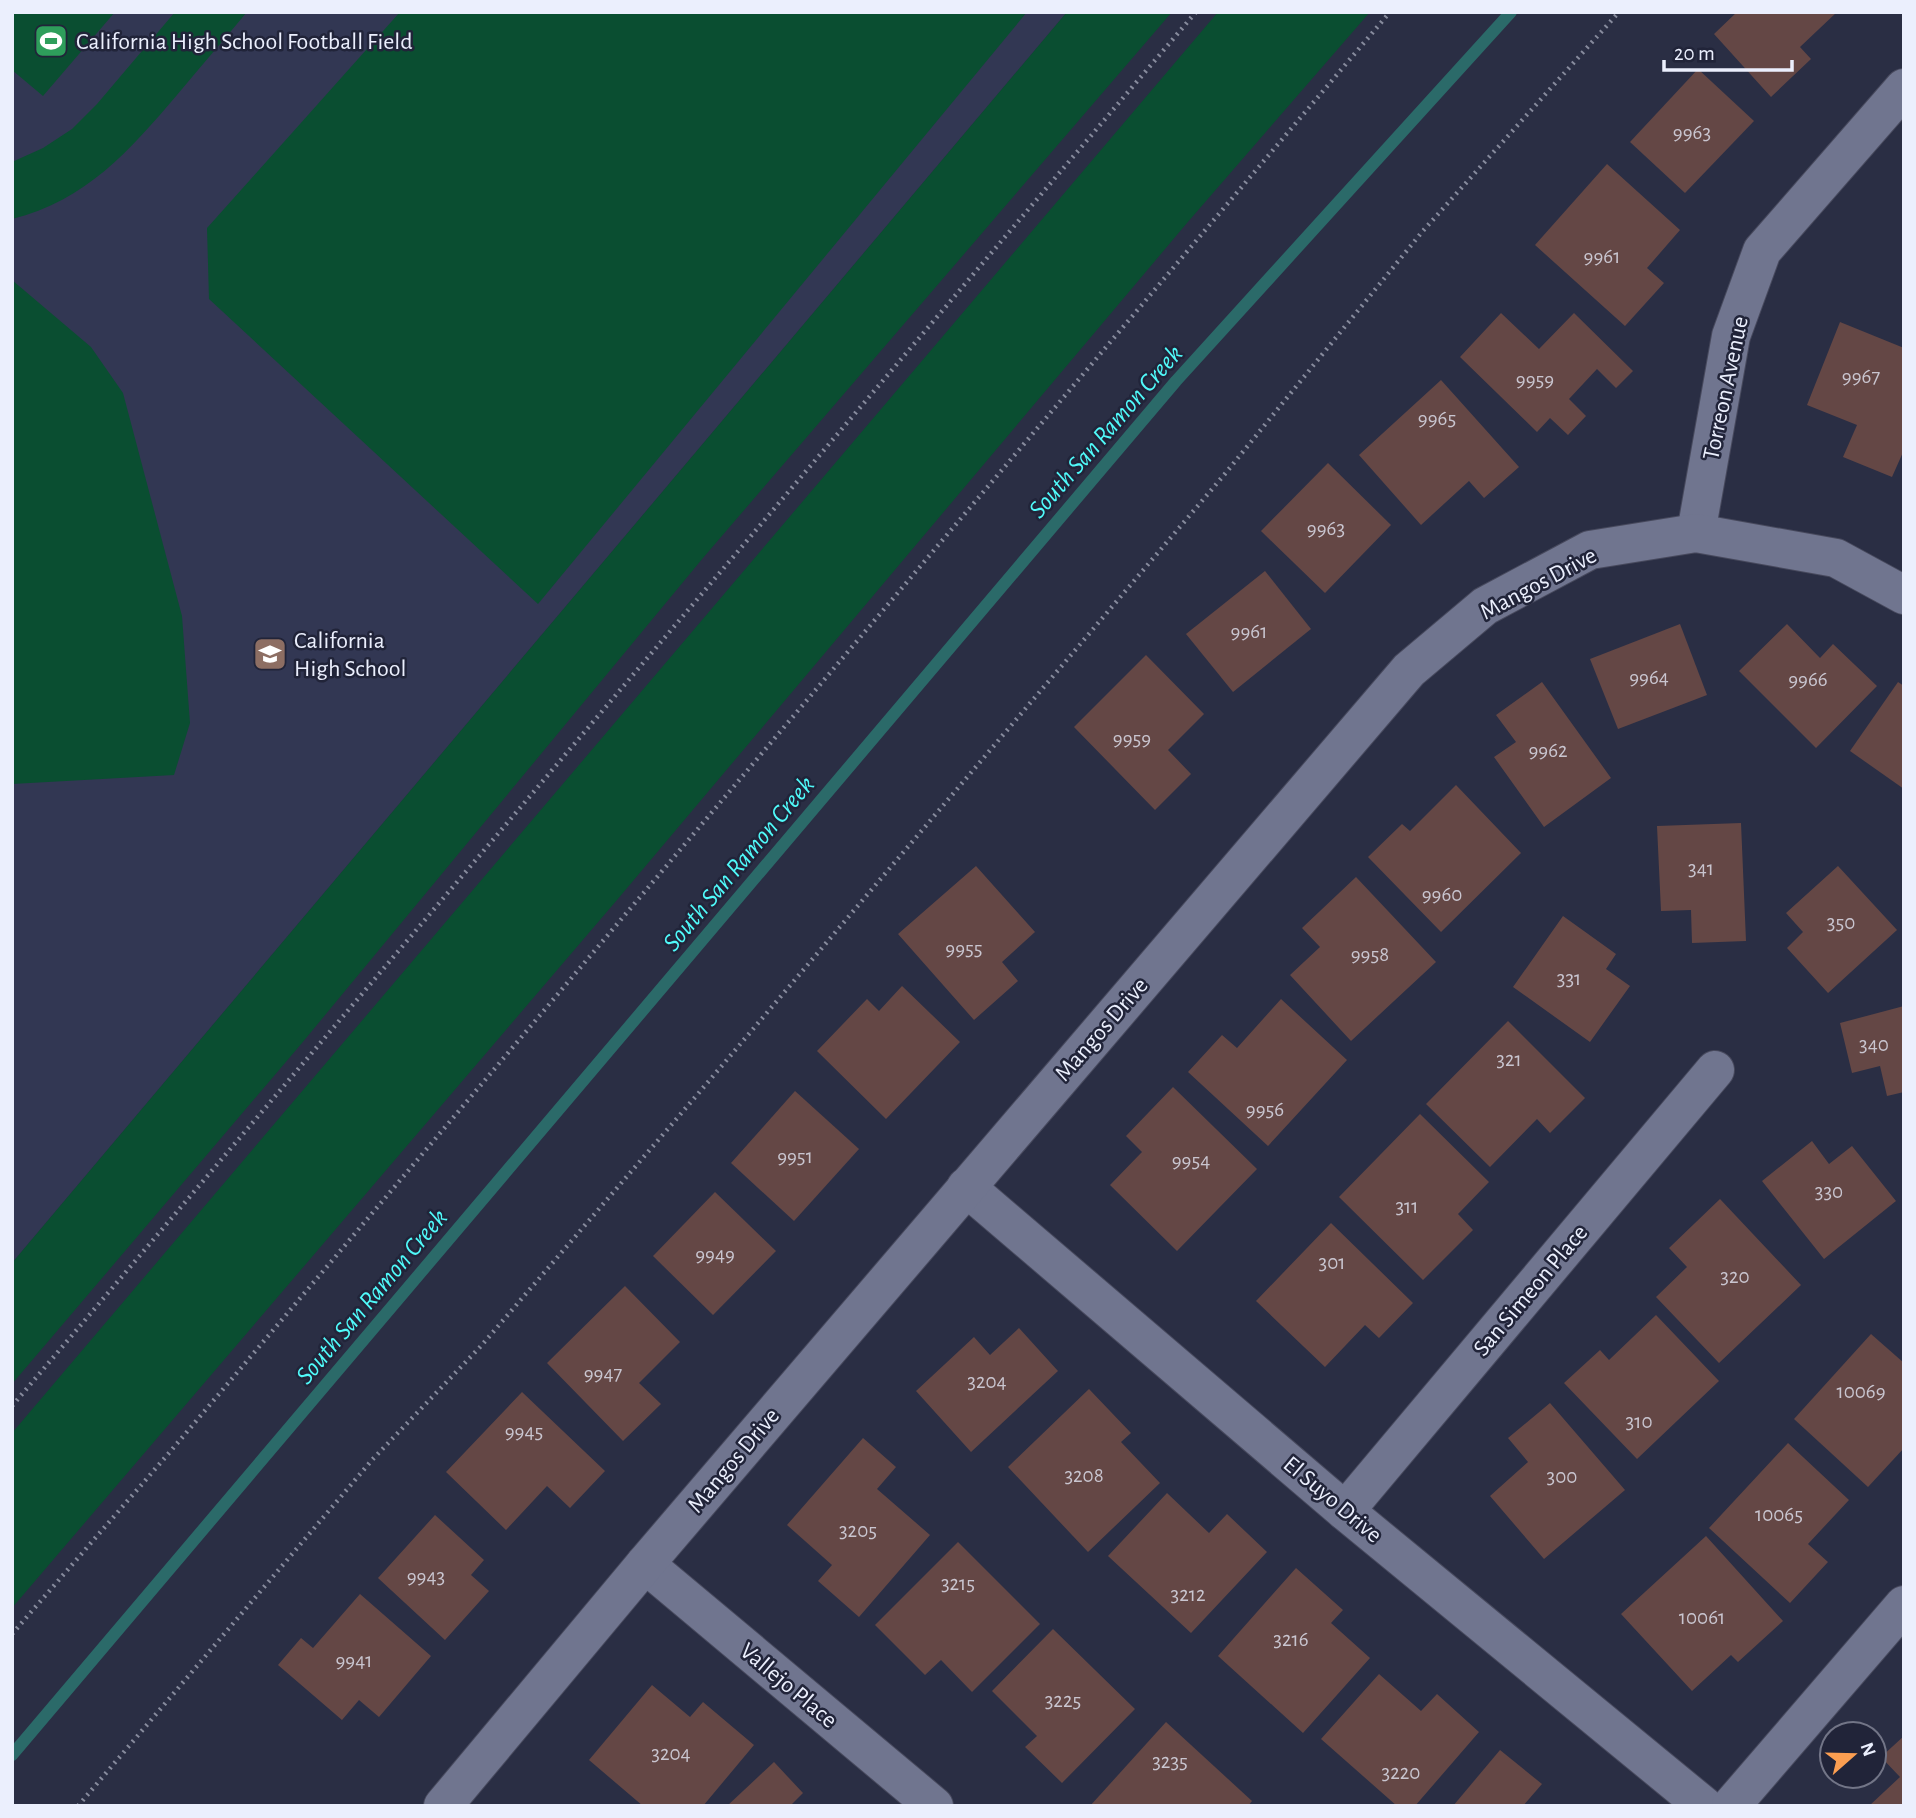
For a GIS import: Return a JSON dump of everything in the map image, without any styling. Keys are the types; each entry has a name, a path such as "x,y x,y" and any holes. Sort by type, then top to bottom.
{"street":[{"name":"Torreon Avenue","path":"1696,533 1731,335 1762,251 1904,88"},
{"name":"Mangos Drive","path":"443,1806 645,1564 1409,670 1485,606 1590,550 1696,533 1836,558 1904,595"},
{"name":"San Simeon Place","path":"1345,1511 1715,1070"},
{"name":"El Suyo Drive","path":"966,1187 1345,1511 1704,1806"},
{"name":"Vallejo Place","path":"645,1564 934,1806"},
{"path":"1731,1806 1904,1605"}],"path":[{"path":"12,1406 1196,12"},
{"path":"12,1633 169,1453 1390,12"},
{"path":"78,1806 372,1460 481,1346 698,1095 1224,475 1422,232 1619,12"}],"shaded area":[{"name":"California High School","path":"12,12 1067,12 12,1263"}],"green space":[{"name":"California High School Football Field","path":"12,12 115,12 43,96 12,70"},
{"path":"175,12 247,12 142,135 105,171 62,200 12,219 12,162 43,148 72,129 97,104"},
{"path":"400,12 1027,12 538,604 209,299 207,228"},
{"path":"1067,12 1172,12 703,558 302,1043 12,1384 12,1263"},
{"path":"1218,12 1370,12 1187,223 617,900 12,1608 12,1433"},
{"path":"12,280 91,347 123,393 182,616 190,723 174,775 12,784"}],"building":[{"path":"1737,12 1837,12 1800,47 1811,59 1771,97 1714,34"},
{"path":"1698,69 1754,121 1685,193 1630,142"},
{"path":"1607,164 1680,230 1647,268 1664,283 1625,326 1535,245"},
{"path":"1501,313 1539,349 1574,313 1633,371 1616,388 1597,369 1569,399 1586,416 1568,435 1550,418 1537,432 1460,357"},
{"path":"1840,322 1904,348 1904,450 1892,477 1843,457 1857,425 1807,405"},
{"path":"1441,380 1519,467 1484,498 1469,481 1421,525 1359,455"},
{"path":"1328,463 1391,525 1325,593 1261,531"},
{"path":"1265,571 1311,629 1233,692 1186,634"},
{"path":"1680,624 1707,695 1618,729 1590,659"},
{"path":"1787,624 1820,658 1833,644 1877,686 1816,748 1739,671"},
{"path":"1146,655 1204,714 1168,750 1191,774 1155,810 1074,727"},
{"path":"1542,682 1611,778 1544,827 1494,757 1516,742 1496,715"},
{"path":"1898,682 1904,686 1904,789 1850,751"},
{"path":"1456,785 1521,853 1441,932 1368,857 1402,824 1410,831"},
{"path":"1741,823 1746,941 1692,943 1691,910 1661,911 1657,826"},
{"path":"976,866 1035,932 1002,962 1018,981 974,1020 898,934"},
{"path":"1838,866 1897,930 1828,993 1787,948 1803,932 1786,913"},
{"path":"1356,877 1436,962 1351,1041 1290,975 1320,947 1302,928"},
{"path":"1563,916 1616,954 1606,969 1630,986 1590,1042 1513,987"},
{"path":"902,986 960,1042 886,1119 817,1051 867,999 879,1011"},
{"path":"1281,999 1347,1060 1268,1146 1188,1072 1222,1035 1237,1048"},
{"path":"1904,1006 1904,1092 1887,1096 1880,1066 1852,1073 1840,1023"},
{"path":"1508,1021 1585,1098 1550,1133 1537,1119 1490,1167 1426,1104"},
{"path":"1173,1087 1257,1169 1177,1251 1110,1185 1142,1152 1126,1136"},
{"path":"795,1091 859,1149 794,1221 731,1163"},
{"path":"1420,1114 1489,1182 1458,1214 1473,1230 1423,1280 1339,1197"},
{"path":"1812,1141 1829,1164 1852,1146 1896,1201 1824,1259 1762,1181"},
{"path":"715,1192 776,1251 713,1315 653,1256"},
{"path":"1720,1199 1801,1285 1719,1363 1656,1297 1687,1267 1669,1248"},
{"path":"1331,1223 1413,1303 1379,1338 1365,1325 1325,1367 1256,1301"},
{"path":"625,1286 680,1342 639,1383 661,1404 623,1441 547,1363"},
{"path":"1656,1315 1719,1381 1637,1459 1564,1383 1600,1350 1609,1360"},
{"path":"1019,1328 1058,1371 971,1452 916,1391 974,1337 990,1355"},
{"path":"1871,1334 1904,1363 1904,1448 1868,1487 1794,1419"},
{"path":"1089,1389 1131,1433 1121,1442 1160,1483 1088,1552 1008,1467"},
{"path":"522,1392 605,1471 570,1508 547,1486 506,1530 446,1472"},
{"path":"1550,1403 1625,1490 1544,1559 1490,1496 1528,1462 1508,1438"},
{"path":"863,1438 896,1467 877,1489 930,1535 859,1617 818,1581 832,1565 787,1525"},
{"path":"1788,1443 1849,1500 1808,1544 1828,1562 1790,1603 1709,1528"},
{"path":"1167,1493 1209,1533 1227,1514 1267,1552 1191,1633 1108,1556"},
{"path":"435,1515 484,1560 471,1575 489,1591 445,1640 378,1578"},
{"path":"1706,1536 1783,1621 1738,1662 1731,1655 1692,1691 1621,1614"},
{"path":"958,1542 1040,1624 972,1692 941,1660 925,1675 875,1625"},
{"path":"1296,1568 1343,1610 1331,1623 1370,1658 1303,1733 1218,1656"},
{"path":"360,1594 431,1656 379,1717 359,1700 342,1720 278,1665 301,1638 313,1648"},
{"path":"1053,1629 1135,1709 1062,1783 1025,1747 1037,1736 992,1691"},
{"path":"1379,1674 1421,1711 1437,1694 1479,1732 1415,1806 1397,1806 1321,1739"},
{"path":"652,1685 690,1717 703,1702 754,1745 703,1806 643,1806 589,1760"},
{"path":"1166,1722 1252,1801 1248,1806 1090,1806"},
{"path":"1904,1736 1904,1806 1869,1806 1900,1777 1888,1764 1888,1751"},
{"path":"1500,1750 1542,1784 1523,1806 1453,1806"},
{"path":"774,1762 803,1793 790,1806 727,1806"}],"waterway":[{"name":"South San Ramon Creek","path":"12,1755 1176,381 1511,12"}],"place":[{"name":"California High School Football Field","path":"51,41"},
{"name":"California High School","path":"270,654"}]}
